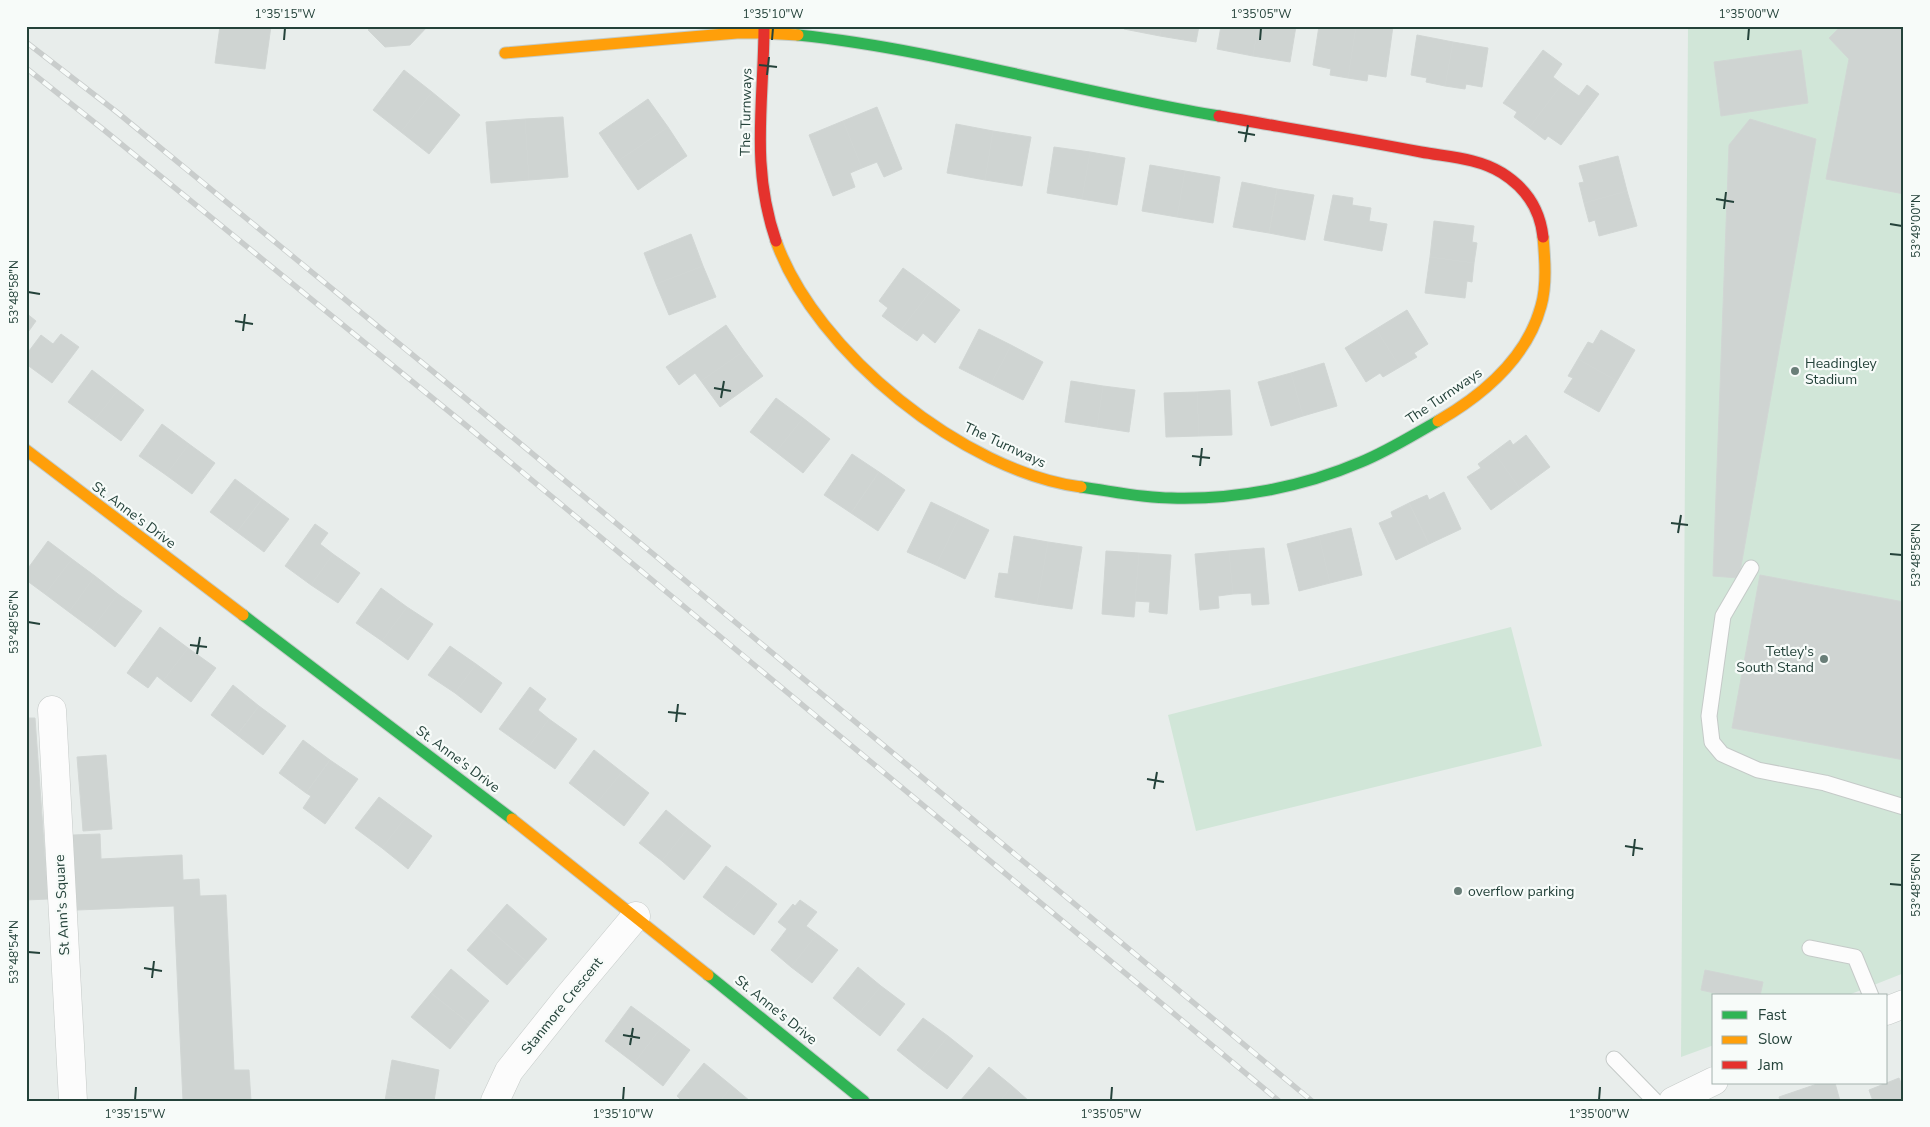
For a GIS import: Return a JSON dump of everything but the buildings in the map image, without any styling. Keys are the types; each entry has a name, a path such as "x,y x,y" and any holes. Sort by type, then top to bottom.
{"street":[{"name":"The Turnways","path":"505,53 764,29 834,38 975,66 1149,104 1413,150 1480,164 1502,173 1523,191 1537,208 1543,232 1544,280 1542,302 1534,325 1520,350 1504,372 1478,395 1435,423 1392,447 1346,469 1259,493 1194,498 1148,497 1037,479 955,439 885,388 852,357 823,324 795,282 772,232 762,179 758,129 764,29"},
{"name":"St. Anne's Drive","path":"26,450 127,529 478,792 636,916 864,1101"},
{"name":"St Ann's Square","path":"52,710 72,1101"},
{"name":"Stanmore Crescent","path":"495,1101 509,1071 636,916"},
{"path":"1888,1010 1904,1004"}],"lane":[{"path":"1750,568 1723,616 1709,716 1712,742 1722,754 1758,770 1825,783 1904,808"},
{"path":"1810,948 1855,957 1870,994"},
{"path":"1614,1059 1655,1101"}],"green space":[{"name":"Headingley Stadium","path":"1688,26 1904,26 1904,973 1851,994 1712,994 1712,1046 1681,1057"},
{"path":"1511,627 1542,746 1196,831 1168,715"}],"railway":[{"path":"26,42 118,113 481,411 1312,1101"},
{"path":"26,68 468,427 1279,1101"}],"traffic: fast":[{"path":"798,35 851,42 957,61 1166,107 1219,116"},
{"path":"1081,487 1160,498 1220,497 1268,490 1339,471 1391,448 1438,421"},
{"path":"243,615 512,819"},
{"path":"708,975 864,1101"}],"traffic: slow":[{"path":"505,53 737,33 798,35"},
{"path":"1438,421 1487,387 1514,358 1525,342 1534,325 1543,298 1545,272 1543,237"},
{"path":"776,241 796,283 824,324 859,364 900,400 944,432 990,458 1036,477 1081,487"},
{"path":"26,450 243,615"},
{"path":"512,819 708,975"}],"traffic: jam":[{"path":"764,26 760,133 761,160 763,186 776,241"},
{"path":"1219,116 1483,164 1502,173 1525,192 1539,217 1543,237"}],"place":[{"name":"Headingley Stadium","path":"1795,371"},
{"name":"Tetley's South Stand","path":"1824,659"},
{"name":"overflow parking","path":"1458,891"}]}
